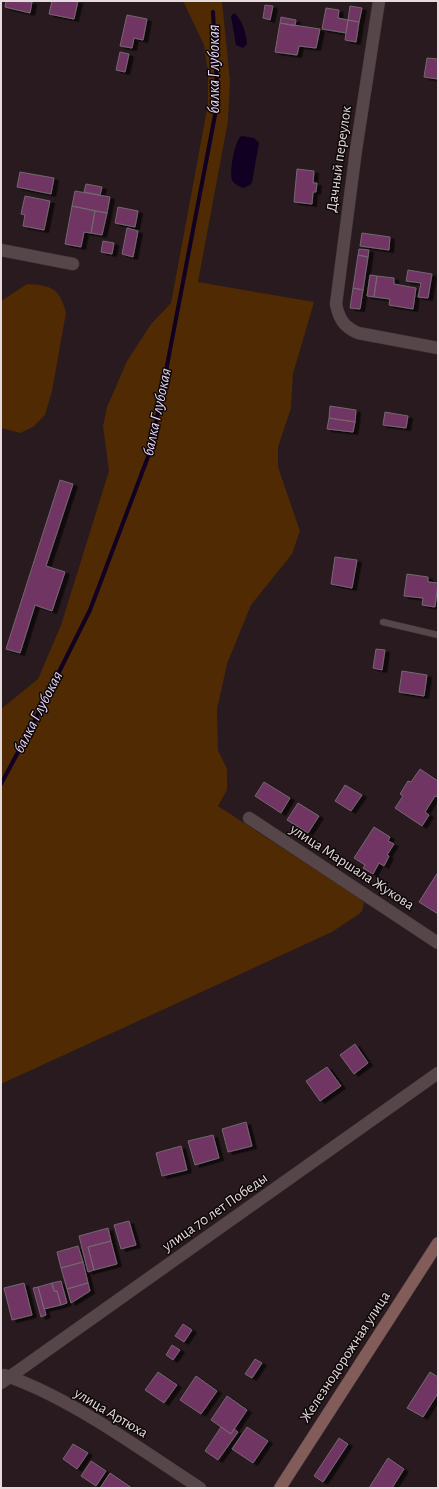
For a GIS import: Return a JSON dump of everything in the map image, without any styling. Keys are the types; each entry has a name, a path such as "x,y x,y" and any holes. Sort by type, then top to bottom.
{"main road":[{"name":"Железнодорожная улица","path":"280,1488 438,1243"}],"street":[{"name":"Дачный переулок","path":"379,1 336,297 338,312 342,322 349,329 358,333 438,348"},
{"path":"1,250 73,264"},
{"name":"улица Маршала Жукова","path":"249,818 438,943"},
{"name":"улица 70 лет Победы","path":"4,1378 438,1073"},
{"name":"улица Артюха","path":"4,1378 49,1395 89,1417 200,1488"}],"lane":[{"path":"383,622 438,635"}],"shaded area":[{"path":"183,1 222,1 230,81 228,121 198,282 314,302 293,374 291,408 278,447 278,467 300,531 292,554 251,605 227,664 217,709 218,750 227,769 227,790 218,806 358,897 364,903 362,911 359,914 332,932 1,1084 1,709 38,679 61,625 109,471 103,426 107,407 127,361 151,324 171,303 208,104 208,72 204,45"},
{"path":"234,13 240,19 245,32 247,44 243,48 236,45 231,16"},
{"path":"242,136 254,138 259,143 252,182 250,185 243,188 234,183 231,176 235,149 239,138"},
{"path":"27,284 42,285 53,290 61,298 66,313 52,391 45,415 33,427 20,433 1,428 1,301"}],"building":[{"path":"6,1 32,2 30,13 5,7"},
{"path":"52,1 78,1 74,19 49,14"},
{"path":"265,5 273,6 270,20 263,18"},
{"path":"350,6 362,8 359,22 348,20"},
{"path":"326,8 339,10 338,18 348,20 346,33 322,29"},
{"path":"127,15 147,19 143,40 134,38 132,48 120,46"},
{"path":"281,17 296,20 295,26 280,23"},
{"path":"348,20 359,22 356,42 345,40"},
{"path":"280,23 320,29 316,48 299,46 297,55 275,52"},
{"path":"120,52 129,54 125,72 116,70"},
{"path":"427,58 438,59 438,79 424,77"},
{"path":"297,169 314,171 313,183 317,183 316,192 313,192 312,204 294,202"},
{"path":"20,172 54,178 51,194 17,187"},
{"path":"86,184 102,187 100,195 84,192"},
{"path":"75,191 110,197 107,213 72,206"},
{"path":"25,196 50,201 44,230 23,226 25,215 21,214"},
{"path":"72,206 95,211 91,233 84,232 81,247 65,244"},
{"path":"118,207 138,211 135,227 115,223"},
{"path":"95,211 107,213 102,235 91,233"},
{"path":"127,228 138,231 133,257 122,254"},
{"path":"362,233 390,237 389,250 360,246"},
{"path":"103,241 114,243 112,254 101,252"},
{"path":"359,249 369,250 368,257 358,255"},
{"path":"358,255 368,257 363,290 353,288"},
{"path":"408,270 432,274 428,298 418,297 421,283 406,281"},
{"path":"370,275 377,276 374,297 367,296"},
{"path":"377,276 394,278 394,284 416,288 413,309 389,305 390,299 374,297"},
{"path":"353,288 363,290 360,309 350,308"},
{"path":"330,406 356,410 355,422 329,418"},
{"path":"385,412 408,416 406,428 383,425"},
{"path":"329,418 355,422 353,432 327,429"},
{"path":"60,480 73,484 46,566 65,572 52,611 35,605 20,653 6,649"},
{"path":"335,557 357,560 352,588 331,584"},
{"path":"407,574 428,577 428,582 438,583 435,607 422,605 423,598 404,596"},
{"path":"376,649 385,650 382,670 373,668"},
{"path":"402,671 427,675 424,696 399,692"},
{"path":"420,769 438,781 438,797 435,796 425,812 429,815 422,826 395,808 403,796 400,794 408,781 411,782"},
{"path":"264,782 290,798 281,813 255,796"},
{"path":"345,785 362,795 351,811 335,801"},
{"path":"298,803 319,816 308,833 287,820"},
{"path":"374,827 390,837 388,841 394,844 387,855 389,856 384,866 379,863 373,874 363,868 365,865 354,858"},
{"path":"438,872 438,914 419,902"},
{"path":"355,1044 368,1063 354,1074 340,1055"},
{"path":"327,1067 341,1086 320,1101 306,1081"},
{"path":"246,1122 252,1146 228,1152 222,1129"},
{"path":"213,1135 219,1158 195,1165 188,1141"},
{"path":"181,1146 187,1170 162,1176 156,1153"},
{"path":"129,1221 136,1245 121,1249 114,1225"},
{"path":"108,1228 111,1241 88,1247 94,1270 88,1272 79,1236"},
{"path":"111,1241 117,1264 94,1270 88,1247"},
{"path":"78,1246 83,1262 61,1268 57,1252"},
{"path":"83,1262 88,1283 67,1289 61,1268"},
{"path":"61,1281 67,1303 61,1305 57,1291 54,1291 52,1283"},
{"path":"24,1283 32,1315 12,1320 4,1288"},
{"path":"52,1283 54,1291 57,1291 61,1305 44,1309 38,1287"},
{"path":"88,1283 90,1291 71,1303 67,1289"},
{"path":"38,1287 46,1315 41,1317 33,1288"},
{"path":"183,1324 192,1330 184,1342 175,1336"},
{"path":"172,1345 180,1350 173,1360 166,1355"},
{"path":"255,1359 262,1363 252,1378 245,1374"},
{"path":"158,1372 177,1385 164,1403 145,1390"},
{"path":"430,1372 438,1377 438,1393 423,1417 407,1408"},
{"path":"196,1376 217,1391 201,1414 180,1400"},
{"path":"227,1396 247,1410 231,1434 211,1420"},
{"path":"221,1427 231,1434 234,1429 238,1432 218,1460 205,1451"},
{"path":"247,1427 268,1441 253,1463 232,1449"},
{"path":"339,1438 348,1444 323,1482 314,1476"},
{"path":"73,1444 88,1453 77,1469 63,1459"},
{"path":"388,1458 404,1469 392,1488 369,1488"},
{"path":"91,1461 106,1471 96,1486 81,1476"},
{"path":"110,1473 132,1488 100,1488"}],"waterway":[{"name":"балка Глубокая","path":"1,784 90,610 151,449 216,110 217,84 213,12"}]}
